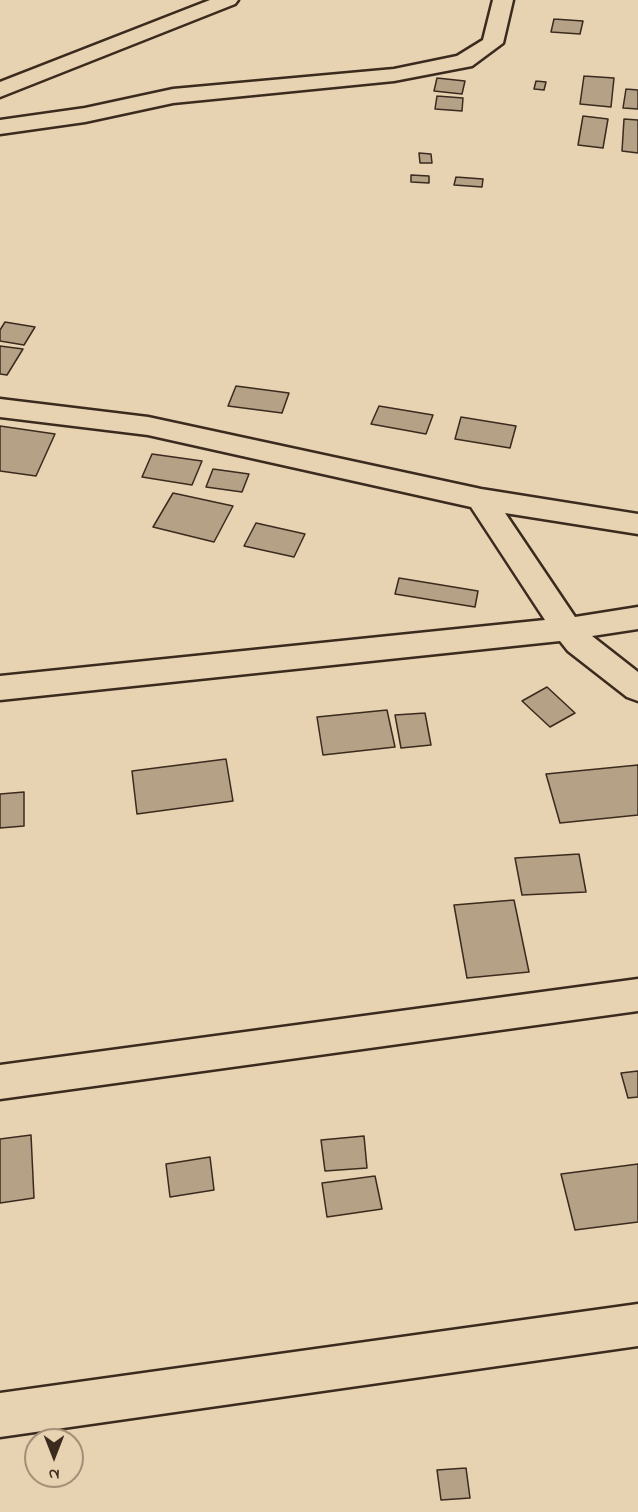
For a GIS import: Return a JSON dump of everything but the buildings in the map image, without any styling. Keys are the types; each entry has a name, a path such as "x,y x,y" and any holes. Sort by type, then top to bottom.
{"main road":[{"path":"0,90 228,0"},
{"path":"0,127 85,115 173,96 394,75 464,62 493,43 503,0"},
{"path":"0,408 148,426 481,499 638,524"},
{"path":"481,499 567,629 579,642 638,689"},
{"path":"0,688 567,629 638,618"},
{"path":"0,1082 638,995"},
{"path":"0,1415 638,1325"}]}
